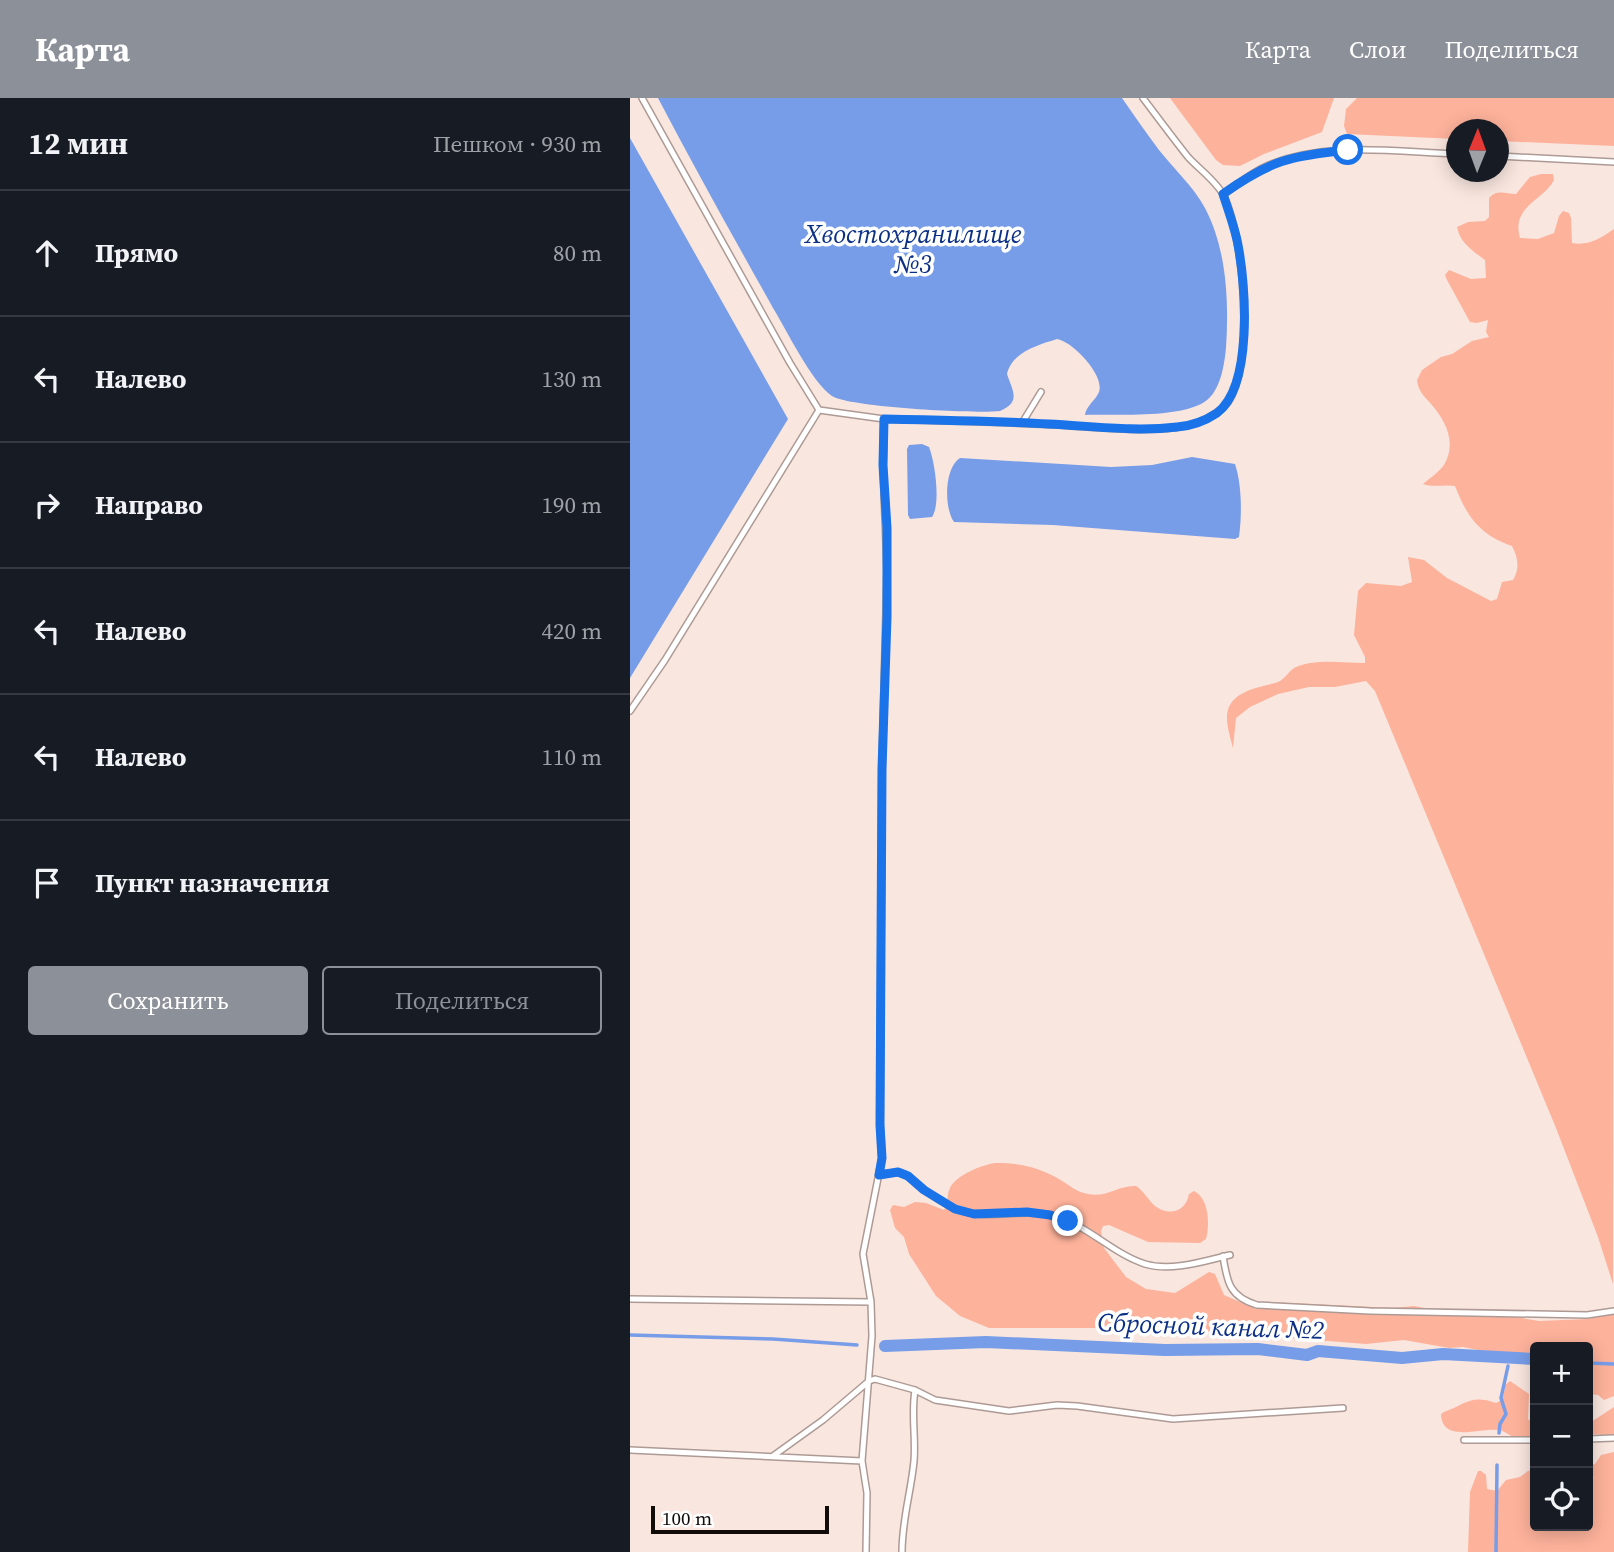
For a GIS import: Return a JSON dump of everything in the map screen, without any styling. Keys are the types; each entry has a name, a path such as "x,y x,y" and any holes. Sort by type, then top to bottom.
{"lane":[{"path":"642,98 819,410"},
{"path":"819,410 884,419 1133,428 1196,424 1216,414 1230,401 1241,359 1243,279 1238,243 1223,194 1189,157 1143,98"},
{"path":"1223,194 1253,173 1299,155 1348,150 1446,154"},
{"path":"1509,157 1614,162"},
{"path":"1021,423 1041,392"},
{"path":"630,711 665,660 819,410"},
{"path":"866,1552 867,1493 862,1461 872,1354 871,1302 863,1254 882,1158 882,769 887,617 884,419"},
{"path":"879,1175 898,1172 908,1176 924,1190 955,1209 974,1214 1027,1212 1050,1215 1068,1221 1147,1264 1173,1267 1226,1256 1229,1282 1235,1294 1242,1300 1257,1305 1370,1311 1587,1315 1614,1311"},
{"path":"630,1299 871,1302"},
{"path":"774,1456 875,1379 915,1390 935,1400 1009,1411 1067,1405 1173,1419 1343,1408"},
{"path":"902,1552 902,1525 914,1460 912,1408 915,1390"},
{"path":"1593,1439 1614,1438"},
{"path":"1464,1440 1530,1440"},
{"path":"630,1450 862,1461"}],"shaded area":[{"path":"1170,98 1334,98 1322,132 1240,166 1223,165 1216,160"},
{"path":"1357,98 1614,98 1614,146 1509,141 1509,119 1446,119 1446,139 1347,134 1344,126 1346,109"},
{"path":"1553,174 1554,180 1524,211 1518,227 1520,238 1538,239 1554,233 1563,211 1569,213 1571,218 1572,243 1589,242 1614,229 1613,1284 1556,1128 1375,691 1366,681 1335,687 1309,687 1278,694 1250,707 1236,718 1233,748 1227,720 1230,705 1239,695 1278,682 1294,668 1319,662 1365,663 1365,657 1354,635 1358,591 1366,583 1401,586 1412,582 1408,557 1424,560 1447,578 1491,601 1497,599 1502,582 1513,580 1517,563 1512,546 1491,536 1476,524 1464,507 1455,486 1423,484 1444,465 1450,441 1445,425 1422,393 1417,380 1422,370 1441,357 1452,354 1472,341 1489,337 1486,332 1488,320 1470,322 1445,275 1449,270 1471,279 1486,278 1485,260 1464,242 1457,227 1468,222 1485,221 1489,217 1489,198 1492,195 1516,194 1530,177"},
{"path":"995,1163 1020,1165 1051,1175 1076,1190 1095,1195 1136,1186 1155,1206 1172,1212 1185,1205 1189,1194 1194,1191 1199,1194 1203,1199 1208,1220 1206,1239 1200,1243 1148,1242 1109,1225 1103,1226 1101,1231 1104,1248 1126,1277 1146,1289 1175,1293 1209,1272 1215,1274 1224,1295 1256,1309 1269,1302 1394,1308 1414,1306 1439,1311 1475,1310 1539,1321 1587,1319 1614,1313 1614,1396 1604,1400 1593,1394 1593,1342 1530,1342 1530,1356 1463,1347 1449,1348 1404,1340 1366,1344 1160,1328 989,1328 960,1316 936,1296 909,1254 904,1237 895,1228 890,1210 893,1205 904,1207 915,1202 944,1210 953,1183 977,1168"},
{"path":"1510,1381 1529,1394 1530,1439 1518,1439 1498,1430 1455,1431 1448,1429 1443,1423 1441,1414 1469,1401 1480,1399 1496,1403 1501,1400 1505,1385"},
{"path":"1614,1407 1614,1435 1593,1434 1593,1421"},
{"path":"1614,1452 1614,1552 1468,1552 1470,1492 1478,1471 1486,1475 1487,1489 1497,1491 1506,1480 1520,1477 1530,1471 1530,1531 1593,1531 1593,1465 1601,1455"}],"water":[{"name":"Хвостохранилище №3","path":"658,98 1122,98 1159,150 1200,200 1218,241 1225,276 1227,330 1225,355 1217,387 1201,404 1176,411 1085,415 1099,392 1100,385 1086,360 1071,346 1057,339 1027,350 1014,360 1007,374 1013,390 1013,400 1000,411 886,406 832,396 816,380 800,355"},
{"path":"630,138 788,419 630,678"},
{"path":"922,444 929,447 935,472 935,511 932,517 910,519 907,449 909,445"},
{"path":"1192,457 1235,464 1241,500 1239,537 1235,539 1053,525 954,522 948,508 948,479 960,458 1111,467 1152,465"}],"waterway":[{"name":"Сбросной канал №2","path":"630,1335 773,1339 857,1345"},
{"name":"Сбросной канал №2","path":"885,1346 986,1342 1165,1350 1258,1349 1307,1355 1318,1351 1402,1358 1443,1354 1530,1359"},
{"name":"Сбросной канал №2","path":"1593,1363 1614,1364"},
{"path":"1499,1433 1500,1424 1506,1414 1501,1398 1508,1366"},
{"path":"1496,1552 1497,1465"}],"route":[{"path":"1068,1221 1027,1212 974,1214 955,1209 924,1190 908,1176 898,1172 879,1175 882,1158 882,769 887,617 884,419 1133,428 1196,424 1216,414 1230,401 1237,380 1244,311 1238,243 1223,194 1253,173 1270,165 1299,155 1348,150"}]}
